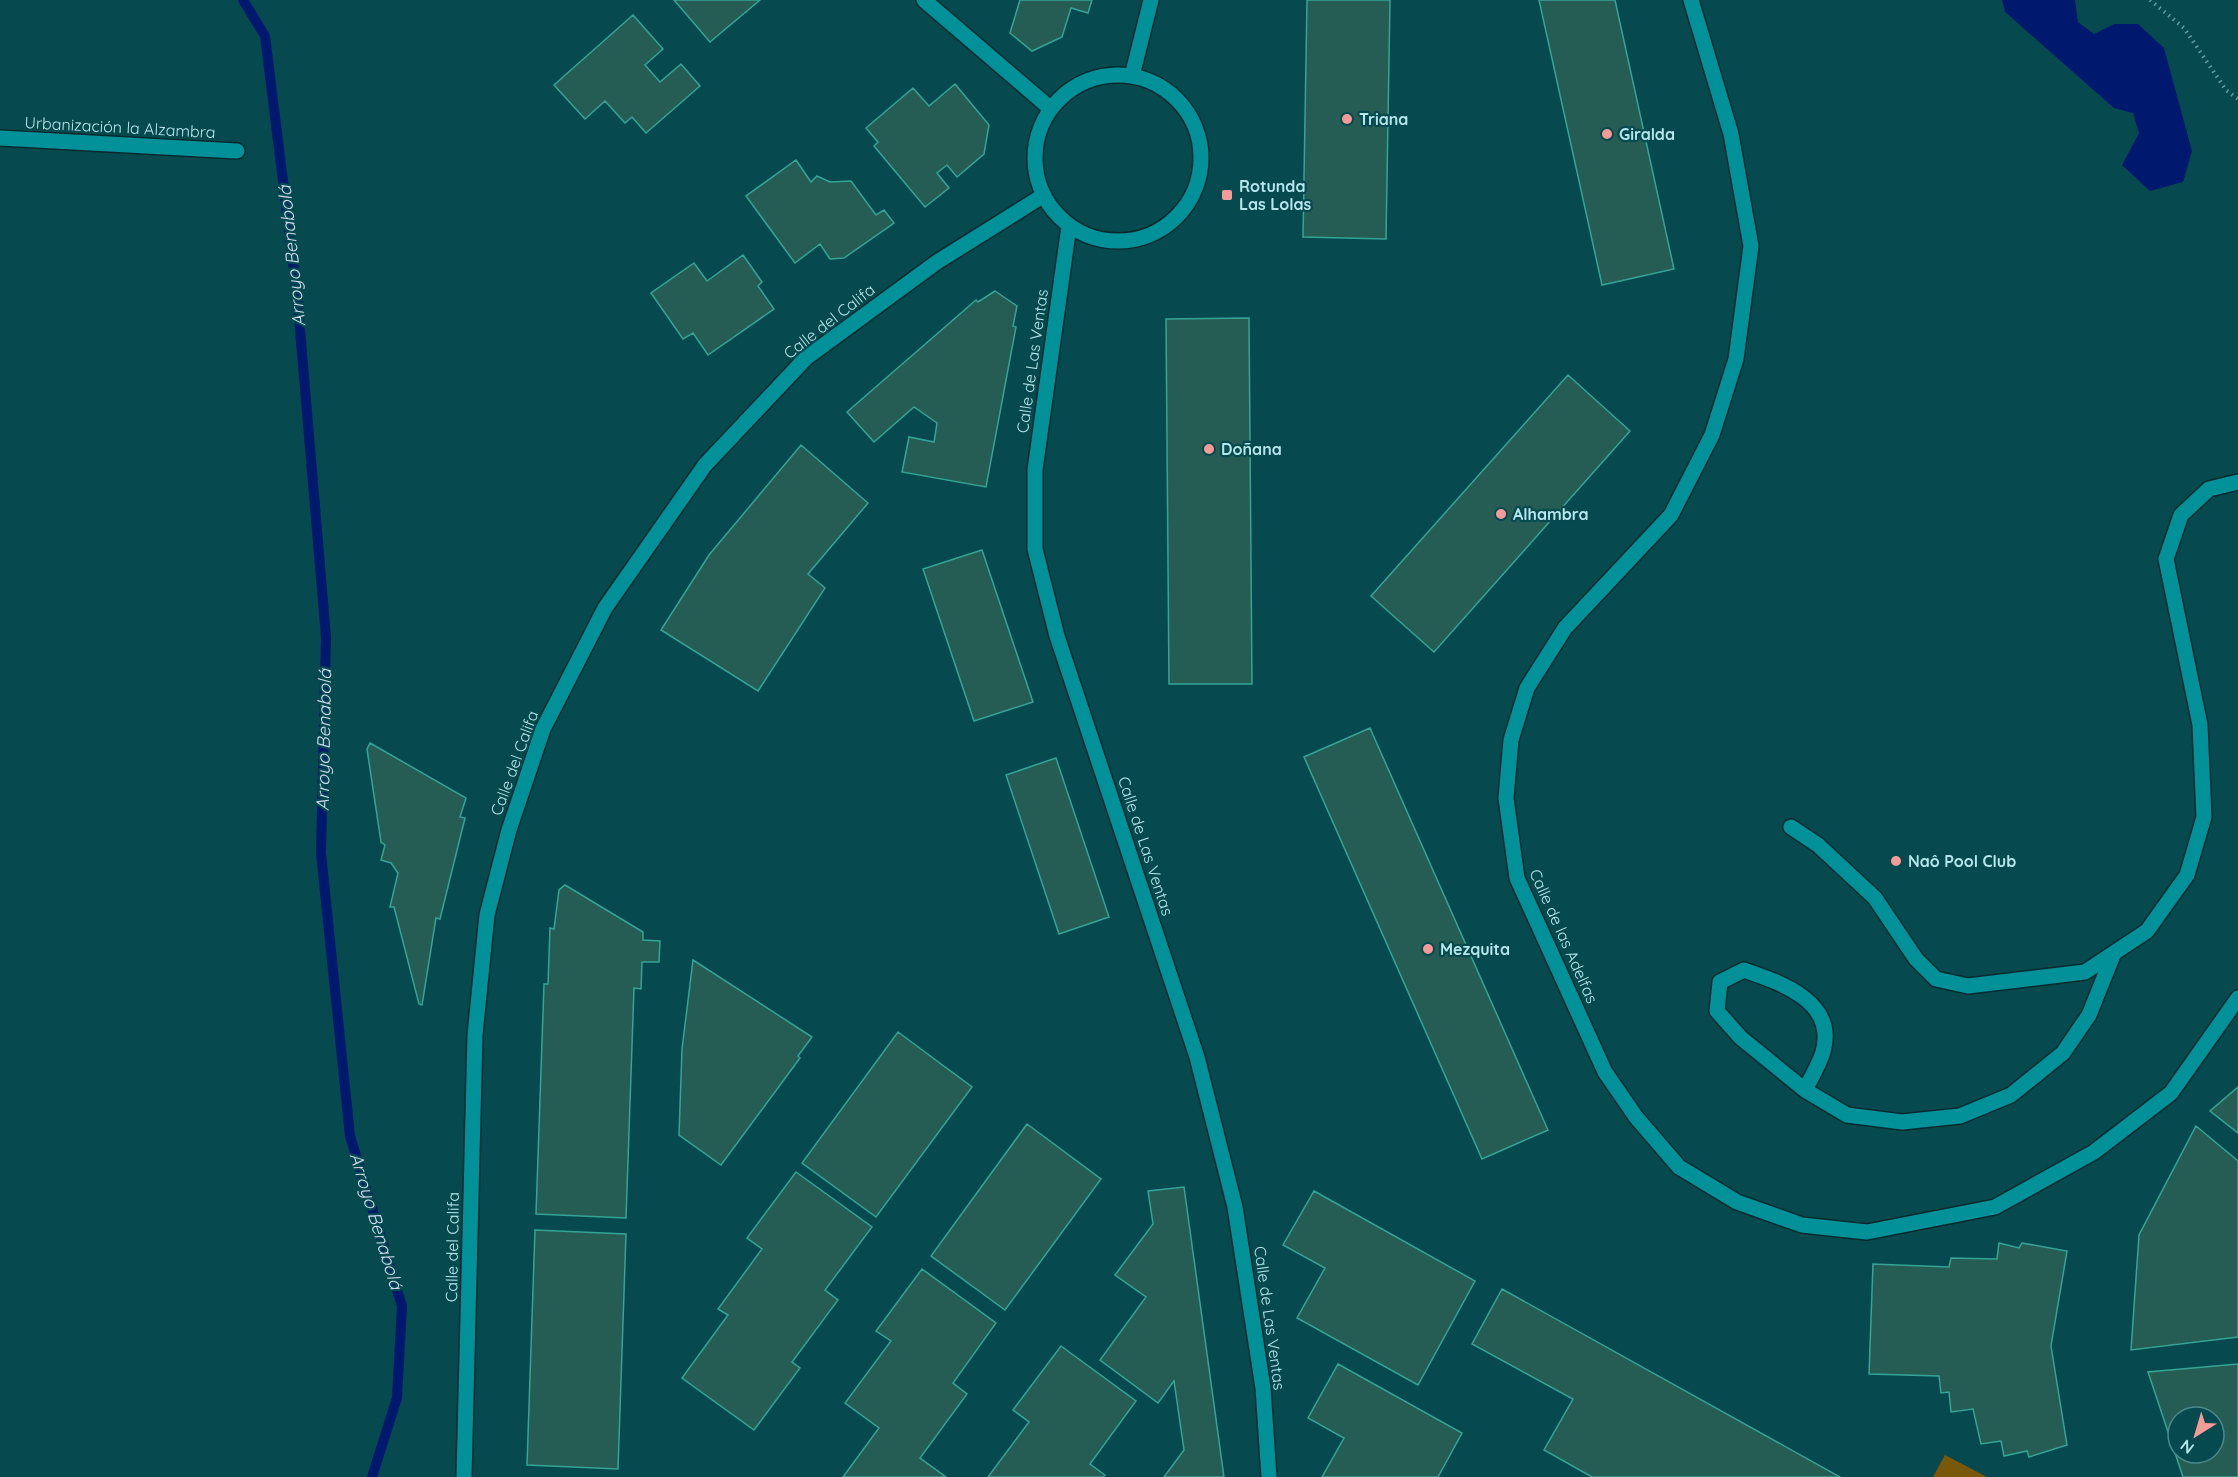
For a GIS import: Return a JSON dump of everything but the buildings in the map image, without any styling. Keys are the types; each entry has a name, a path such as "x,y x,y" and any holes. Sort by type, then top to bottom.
{"street":[{"path":"924,0 1051,109"},
{"path":"1132,76 1151,0"},
{"name":"Calle de las Adelfas","path":"1691,0 1731,134 1751,246 1736,359 1712,435 1671,515 1566,628 1527,688 1511,740 1506,798 1517,878 1605,1072 1636,1117 1679,1167 1737,1202 1802,1225 1867,1232 1995,1208 2094,1152 2171,1093 2238,998"},
{"path":"1109,75 1132,76 1153,82 1185,109 1196,128 1201,148 1201,170 1195,190 1185,209 1170,224 1151,235 1130,240 1109,241 1069,226 1055,212 1038,181 1035,151 1043,122 1051,109 1067,92 1087,81 1109,75"},
{"name":"Urbanización la Alzambra","path":"0,138 237,152"},
{"name":"Calle del Califa","path":"464,1477 475,1035 487,915 509,830 543,729 605,608 705,465 806,358 937,262 1044,195"},
{"name":"Calle de Las Ventas","path":"1069,226 1035,470 1035,549 1057,636 1197,1058 1209,1103 1237,1218 1263,1388 1269,1477"},
{"path":"1791,827 1818,845 1875,898 1916,959 1936,979 1968,986 2085,972 2147,931 2187,874 2204,817 2200,725 2166,559 2181,514 2209,489 2238,482"},
{"path":"1805,1090 1823,1051 1824,1024 1809,1000 1773,980 1744,970 1720,982 1716,1011 1741,1038 1805,1090 1847,1115 1902,1122 1960,1116 2011,1095 2063,1053 2089,1015 2114,953"}],"path":[{"path":"2150,0 2184,28 2226,90 2238,99"}],"shaded area":[{"path":"2002,0 2075,0 2078,22 2094,34 2114,24 2138,24 2164,48 2192,151 2183,182 2150,191 2122,165 2139,133 2133,113 2114,108 2005,12"},
{"path":"1945,1455 1987,1477 1933,1477"}],"waterway":[{"name":"Arroyo Benabolá","path":"243,0 265,36 297,294 326,637 321,853 350,1136 402,1306 397,1398 372,1477"}],"place":[{"name":"Triana","path":"1347,119"},
{"name":"Giralda","path":"1607,134"},
{"name":"Rotunda Las Lolas","path":"1227,195"},
{"name":"Doñana","path":"1209,449"},
{"name":"Alhambra","path":"1501,514"},
{"name":"Naô Pool Club","path":"1896,861"},
{"name":"Mezquita","path":"1428,949"}]}
